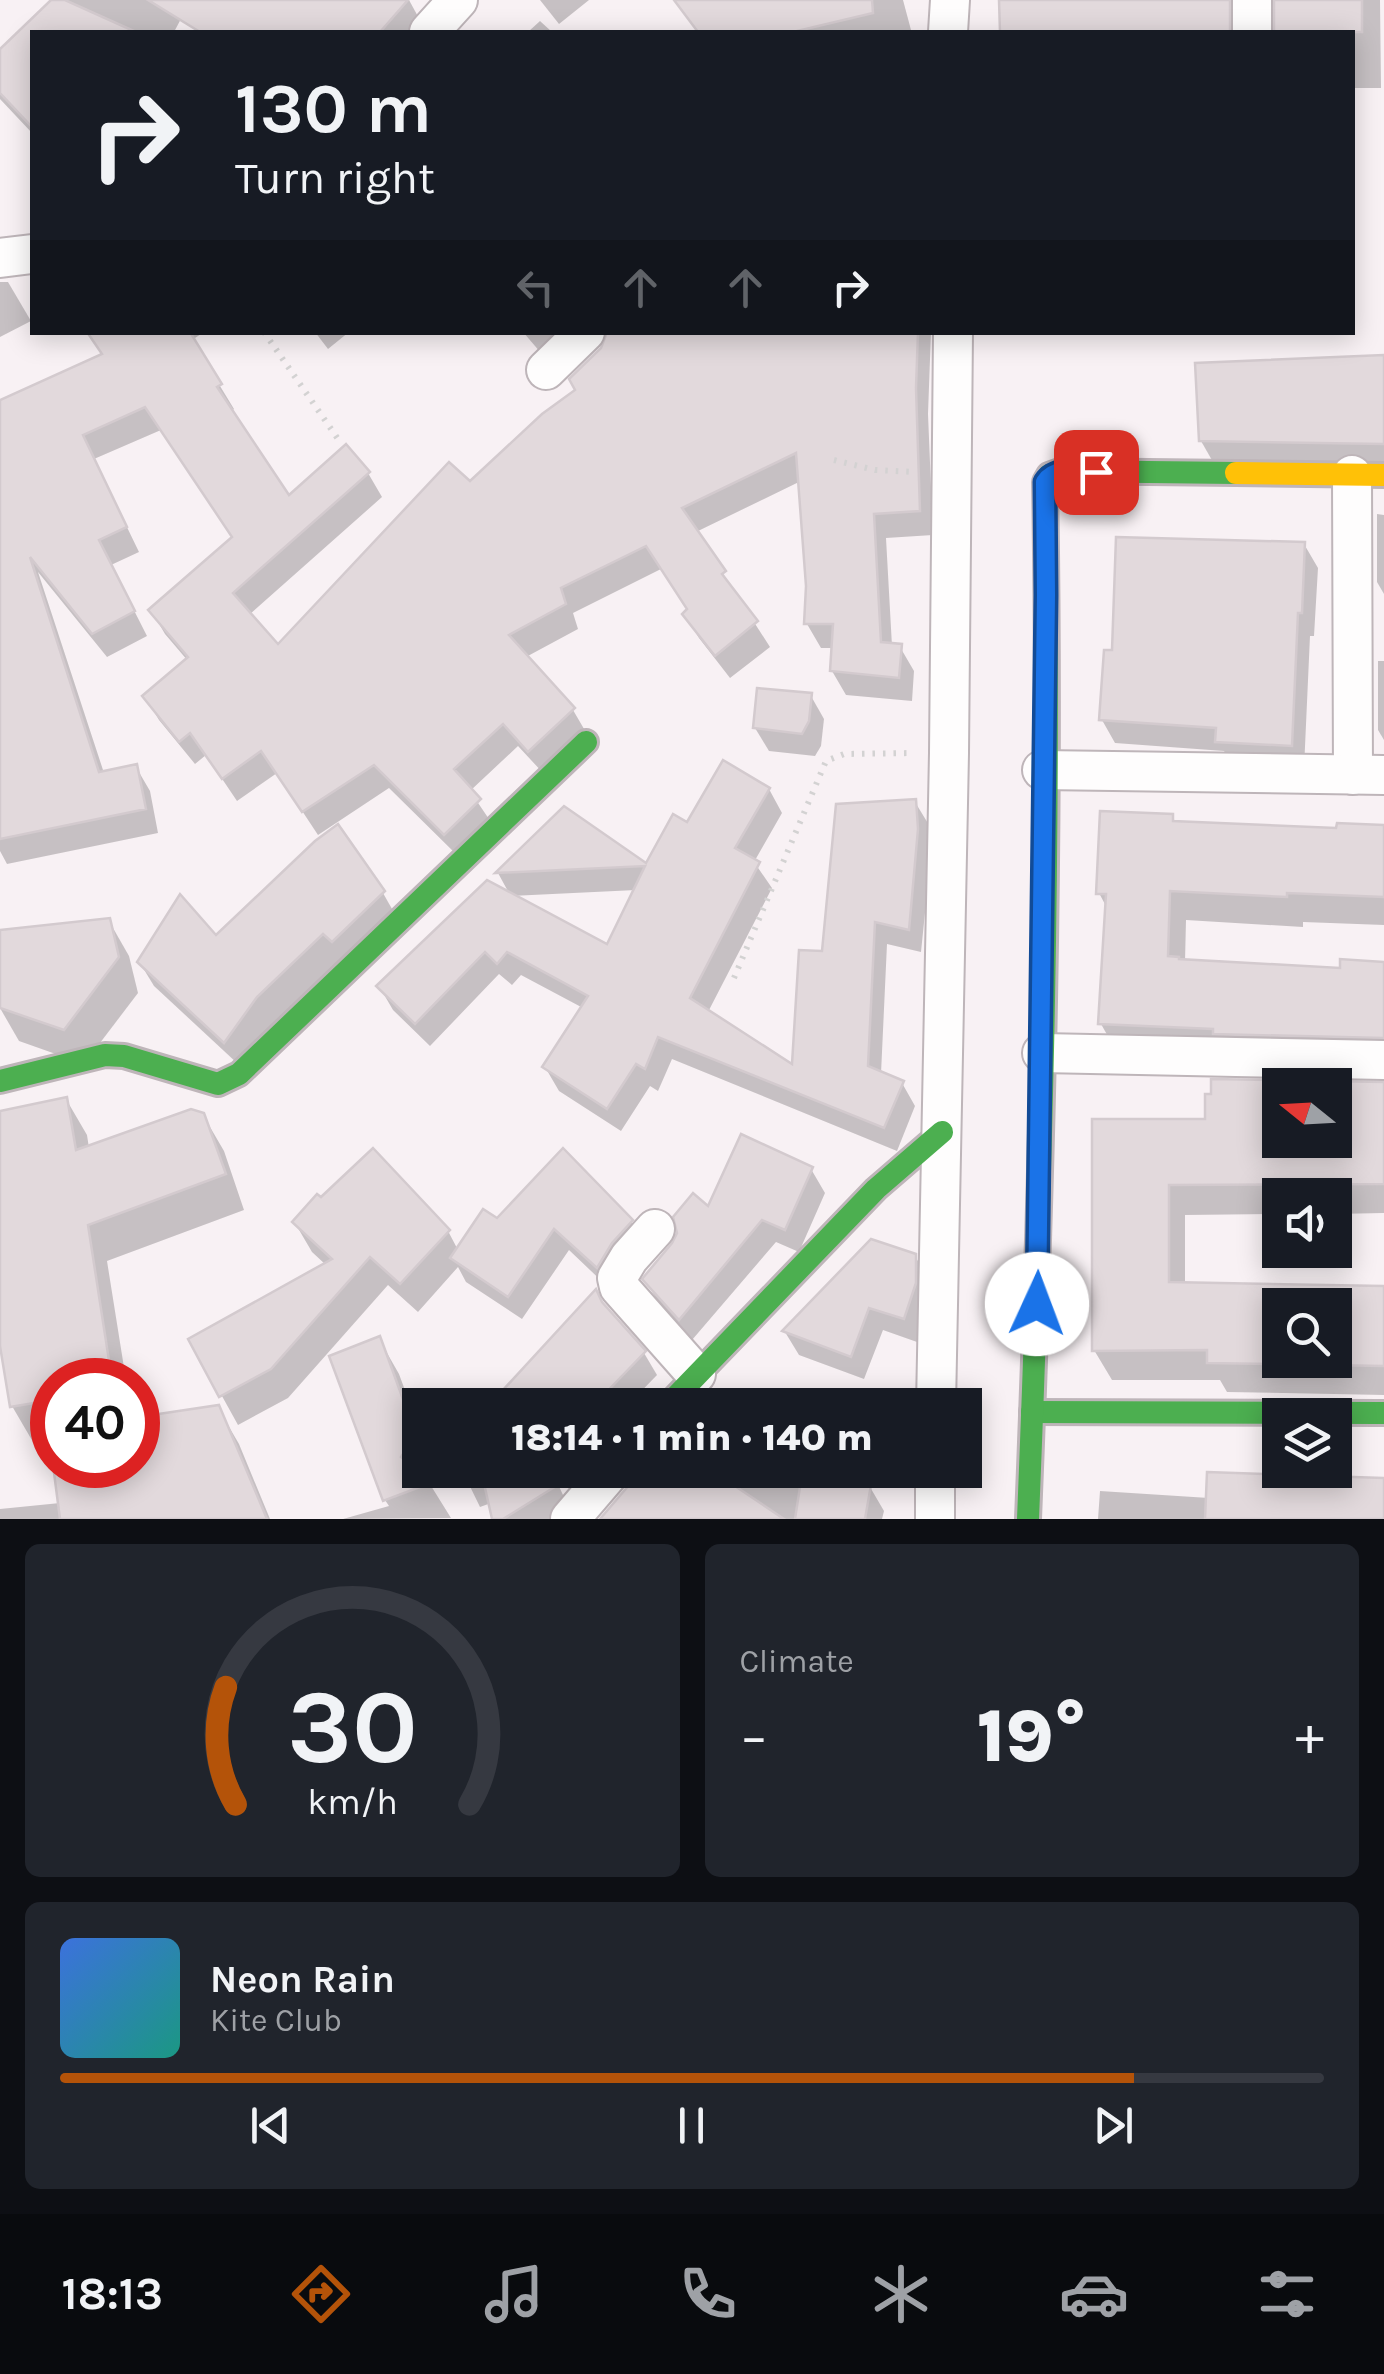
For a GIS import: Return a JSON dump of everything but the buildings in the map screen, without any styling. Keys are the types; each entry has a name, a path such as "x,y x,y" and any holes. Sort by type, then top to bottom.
{"street":[{"path":"431,30 458,0"},
{"path":"1252,0 1252,30"},
{"path":"0,258 30,254"},
{"path":"546,370 582,335"},
{"path":"936,1388 953,335"},
{"path":"1028,1519 1040,1231 1042,770 1046,595 1045,482 1049,475 1060,471 1368,475 1369,775 1042,770"},
{"path":"0,1081 105,1055 124,1056 218,1084 239,1074 586,742"},
{"path":"1042,1052 1384,1060"},
{"path":"683,1388 876,1189 942,1132"},
{"path":"655,1229 617,1278 618,1287 696,1374"},
{"path":"1032,1412 1384,1413"},
{"path":"570,1519 597,1488"},
{"path":"934,1519 935,1488"}],"path":[{"path":"266,335 338,439"},
{"path":"834,460 875,470 952,472"},
{"path":"734,978 826,761 844,754 949,753"}],"traffic: fast":[{"path":"1028,1519 1044,1001 1045,482 1049,475 1060,471 1236,473"},
{"path":"0,1081 105,1055 124,1056 218,1084 239,1074 586,742"},
{"path":"684,1388 876,1189 942,1132"},
{"path":"1032,1412 1384,1413"}],"traffic: slow":[{"path":"1236,473 1384,475"}],"route":[{"path":"1037,1304 1045,482 1049,475 1060,471 1096,472"}]}
